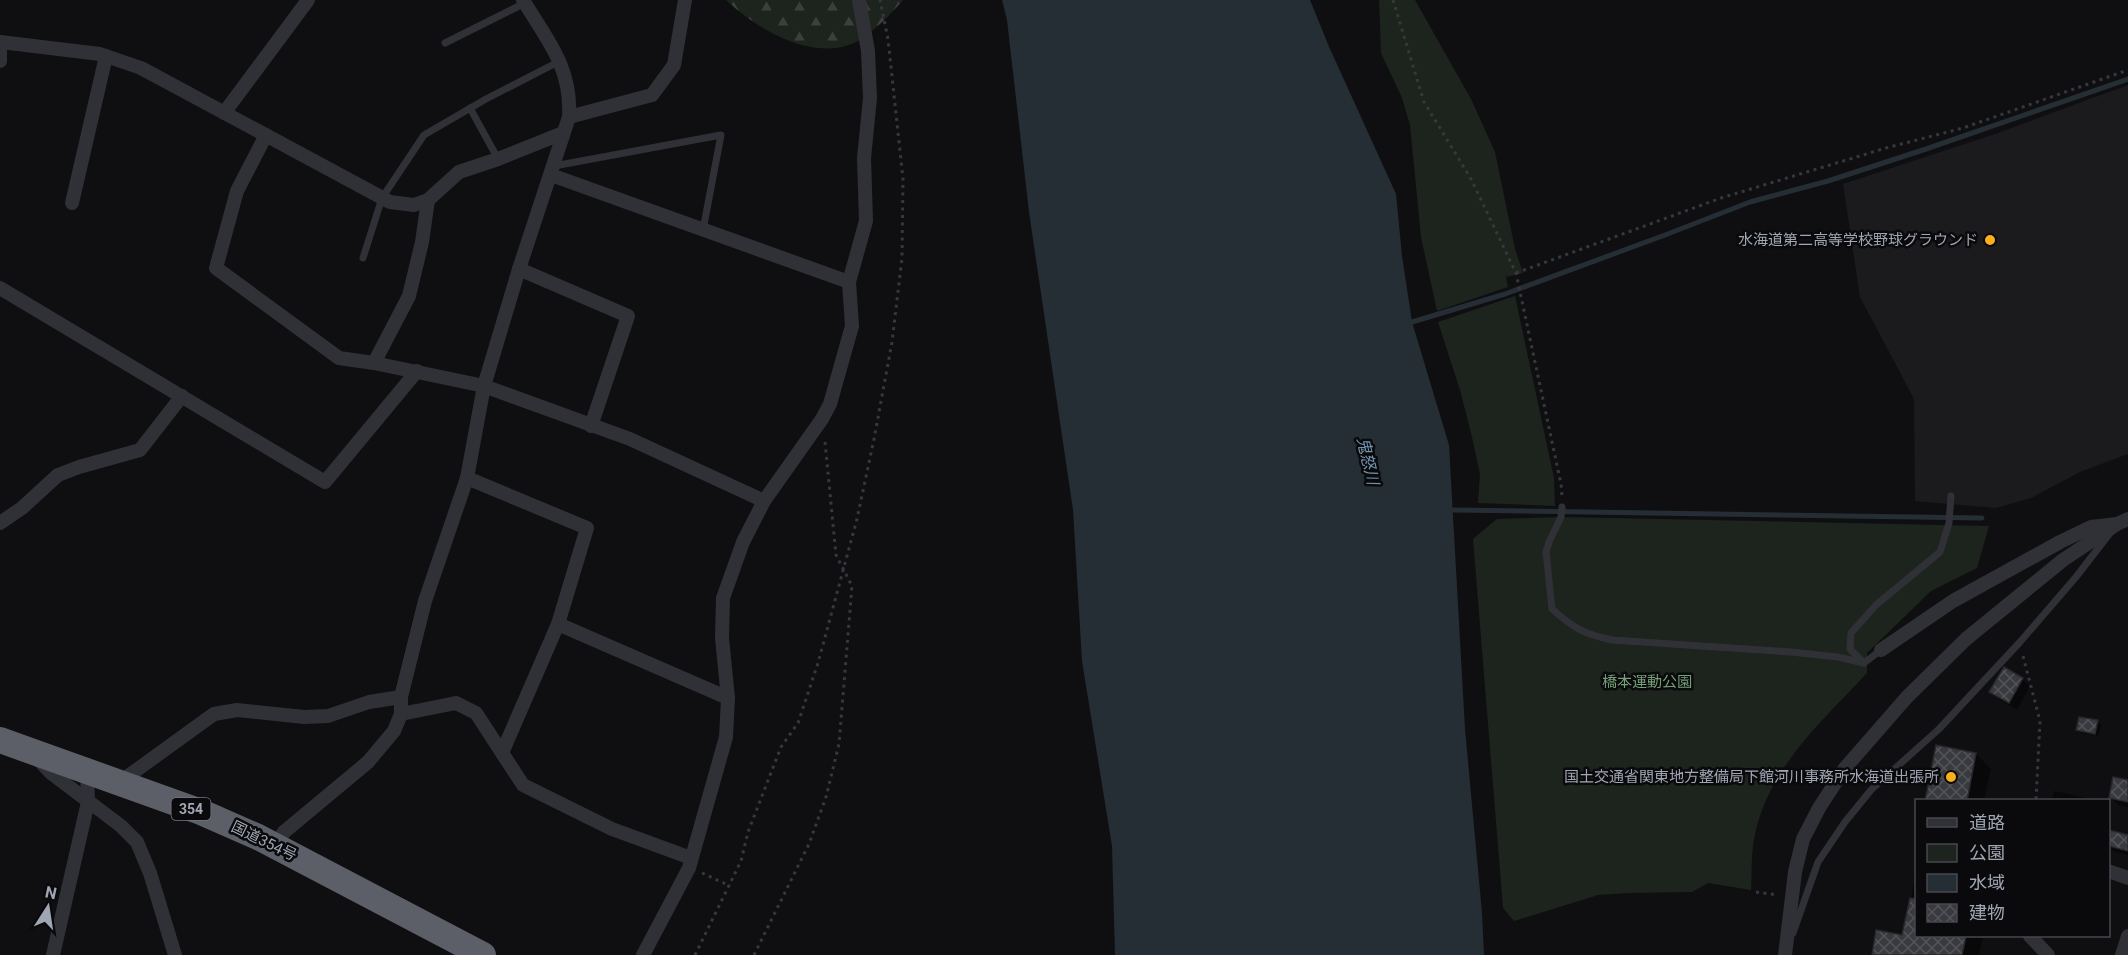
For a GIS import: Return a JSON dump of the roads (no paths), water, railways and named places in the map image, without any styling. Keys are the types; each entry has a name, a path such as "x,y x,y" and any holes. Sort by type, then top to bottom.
{"highway":[{"name":"国道354号","path":"0,740 201,812 276,845 483,955"}],"street":[{"path":"224,113 308,0"},
{"path":"569,117 652,94 674,65 685,0"},
{"path":"643,955 690,863 726,737 728,698 722,638 723,598 743,542 764,501 822,419 830,404 852,327 849,282 866,221 864,158 870,98 868,51 859,0"},
{"path":"276,845 284,832 368,762 394,731 401,714 401,697 424,601 467,477 484,386 519,269 569,117 571,96 560,61 524,2"},
{"path":"0,61 0,42 106,56 141,68 390,202 414,205 428,200 459,172 563,133"},
{"path":"72,203 106,56"},
{"path":"266,135 237,191 216,268 339,358 417,371 484,386 630,439 764,501"},
{"path":"553,170 704,230 849,282"},
{"path":"374,363 409,296 422,242 428,200"},
{"path":"519,269 628,316 591,426"},
{"path":"0,288 325,482 417,371"},
{"path":"0,523 22,508 58,475 140,450 182,396"},
{"path":"467,477 587,528 558,624 502,753"},
{"path":"1881,650 1953,601 2060,542 2091,527 2123,522"},
{"path":"1785,955 1795,872 1803,839 1819,808 1845,768 1907,697 1966,639 2063,560 2123,522"},
{"path":"558,624 728,698"},
{"path":"120,782 214,714 237,710 304,717 328,716 369,702 401,697"},
{"path":"401,714 456,703 476,713 523,785 612,829 690,863"},
{"path":"28,749 51,773 121,826 137,842 150,873 176,955"},
{"path":"53,955 88,802 87,771"},
{"path":"2110,872 2128,878"},
{"path":"2122,955 2128,936"},
{"path":"2031,937 2048,955"}],"lane":[{"path":"446,43 524,2"},
{"path":"363,258 382,198 424,135 560,61"},
{"path":"470,108 498,159"},
{"path":"553,170 721,135 704,230"},
{"path":"1864,663 1850,648 1851,633 1876,604 1941,552 1951,496"},
{"path":"1562,507 1561,517 1546,552 1552,609 1568,623 1589,635 1612,640 1791,652 1838,657 1864,663"},
{"path":"1785,955 1818,862 1845,822 1871,790 1939,729 2020,642 2123,522"},
{"path":"1864,663 1881,650"}],"water":[{"name":"鬼怒川","path":"1002,0 1310,0 1396,194 1412,322 1449,445 1465,729 1484,955 1115,955 1112,846 1082,661 1073,510 1029,212 1007,20"}],"waterway":[{"path":"1412,322 1505,294 1750,202 1828,181 2128,79"},
{"path":"1454,510 1982,518"}],"place":[{"name":"水海道第二高等学校野球グラウンド","path":"1990,240"},
{"name":"国土交通省関東地方整備局下館河川事務所水海道出張所","path":"1951,777"}],"park label":[{"name":"橋本運動公園","path":"1647,682"}]}
